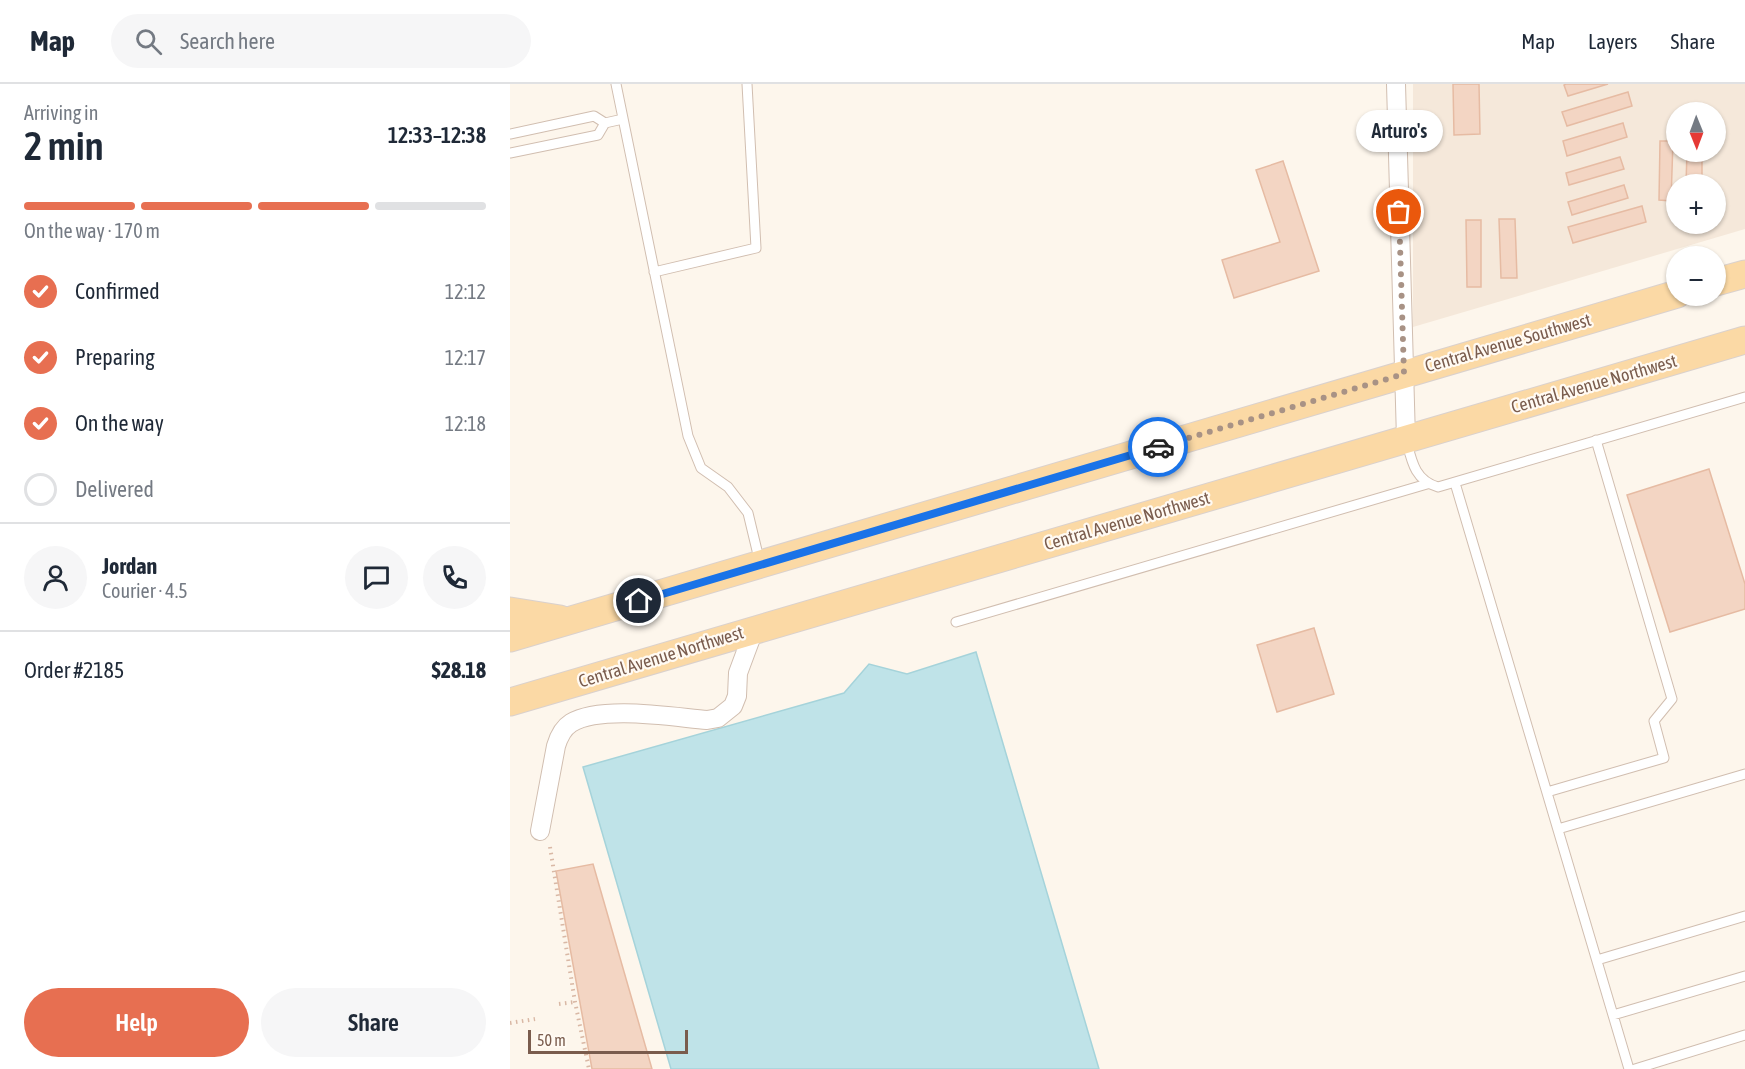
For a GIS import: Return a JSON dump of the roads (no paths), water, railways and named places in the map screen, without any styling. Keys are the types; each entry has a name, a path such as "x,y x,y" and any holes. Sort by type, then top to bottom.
{"main road":[{"path":"1726,279 1745,274"},
{"name":"Central Avenue Southwest","path":"510,638 1666,297"},
{"name":"Central Avenue Northwest","path":"510,712 521,699 1745,340"},
{"path":"510,611 573,621"}],"street":[{"path":"1395,84 1406,439"},
{"path":"540,831 556,746 561,733 570,724 587,717 610,713 707,720 718,718 733,706 737,696 738,673 754,630"}],"lane":[{"path":"616,84 688,436 701,468 728,487 748,513 761,565"},
{"path":"654,272 756,248 747,84"},
{"path":"510,134 594,116 604,123 623,119"},
{"path":"510,153 598,135 604,123"},
{"path":"956,622 1427,484 1438,487 1455,483 1745,397"},
{"path":"1406,439 1413,469 1427,484"},
{"path":"1547,792 1664,759 1654,722 1672,699 1596,440"},
{"path":"1455,483 1629,1069"},
{"path":"1558,829 1745,774"},
{"path":"1597,960 1745,916"},
{"path":"1613,1015 1745,976"},
{"path":"1635,1069 1745,1035"}],"water":[{"path":"976,652 1099,1069 671,1069 583,767 844,693 869,664 907,674"}],"place":[{"name":"Arturo's","path":"1399,212"}]}
